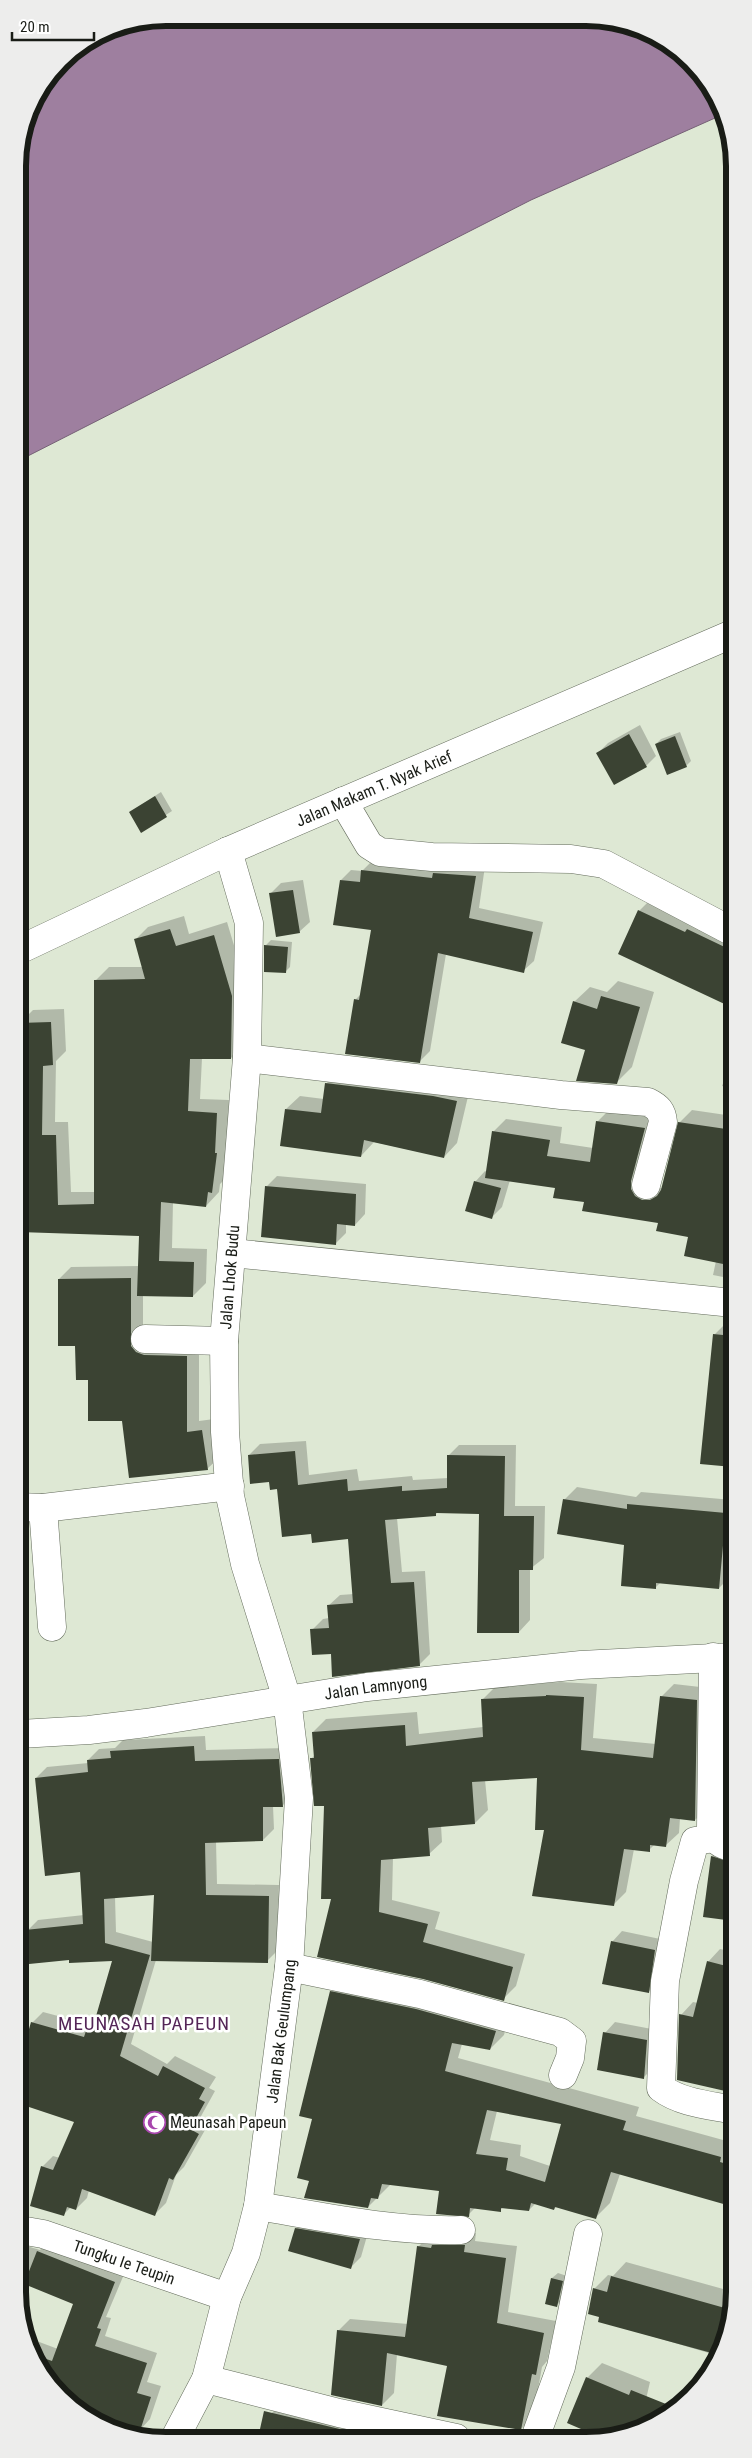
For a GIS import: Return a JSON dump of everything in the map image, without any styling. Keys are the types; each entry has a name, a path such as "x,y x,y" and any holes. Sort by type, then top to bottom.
{"street":[{"name":"Jalan Makam T. Nyak Arief","path":"27,946 228,851 726,637"},
{"path":"343,801 370,845 380,852 432,857 571,859 604,864 726,928"},
{"name":"Jalan Lhok Budu","path":"228,851 249,923 247,1058 224,1340 224,1432 230,1486 245,1564 287,1699"},
{"path":"247,1058 561,1095 648,1102 657,1106 662,1113 663,1122 646,1185"},
{"path":"232,1253 725,1302"},
{"path":"145,1339 224,1340"},
{"path":"52,1627 31,1508 230,1486"},
{"path":"723,1657 711,1829 724,1843"},
{"name":"Jalan Lamnyong","path":"26,1734 79,1731 146,1723 368,1687 582,1665 723,1657"},
{"name":"Jalan Bak Geulumpang","path":"178,2432 206,2379 228,2297 246,2253 258,2206 289,1966 299,1798 287,1699"},
{"path":"724,1843 695,1840 684,1881 665,1981 661,2088 670,2095 725,2108"},
{"path":"289,1966 420,1994 560,2032 572,2041 570,2058 562,2075"},
{"path":"258,2206 356,2222 439,2230 461,2230"},
{"name":"Tungku Ie Teupin","path":"26,2231 42,2234 228,2297"},
{"path":"537,2432 561,2367 588,2234"},
{"path":"206,2379 340,2413 428,2432"}],"shaded area":[{"path":"166,26 604,27 631,34 664,50 685,67 707,96 717,117 531,200 27,456 27,148 34,121 50,88 74,61 96,45 130,31"}],"building":[{"path":"629,734 647,767 614,785 596,753"},
{"path":"675,736 687,767 667,775 655,744"},
{"path":"155,796 167,817 141,833 129,812"},
{"path":"361,870 432,878 433,873 476,876 469,918 533,932 524,973 438,953 420,1063 345,1054 354,999 359,1000 371,930 333,925 340,880 360,882"},
{"path":"293,890 300,933 276,937 269,893"},
{"path":"638,910 685,932 687,929 726,947 726,1005 618,954"},
{"path":"170,929 176,946 214,935 232,996 231,1059 190,1059 188,1111 217,1113 215,1153 217,1153 212,1193 208,1192 206,1207 161,1202 159,1261 194,1262 193,1297 137,1296 139,1236 26,1232 27,1023 51,1022 53,1065 43,1066 42,1135 56,1135 58,1205 94,1204 94,980 145,979 134,939"},
{"path":"264,945 288,947 286,973 264,972"},
{"path":"601,996 640,1007 617,1084 576,1081 585,1050 561,1043 573,1001 597,1009"},
{"path":"325,1083 433,1096 457,1101 444,1158 364,1140 361,1157 280,1146 285,1109 321,1113"},
{"path":"596,1121 645,1128 631,1181 631,1189 635,1196 642,1200 650,1200 657,1196 661,1190 678,1122 726,1129 725,1264 684,1256 688,1237 656,1231 658,1223 582,1211 584,1202 553,1198 555,1188 485,1178 492,1131 550,1140 547,1156 590,1162"},
{"path":"474,1181 501,1188 492,1219 465,1211"},
{"path":"265,1186 356,1194 355,1226 337,1224 336,1245 261,1237"},
{"path":"131,1278 131,1346 136,1352 144,1355 187,1356 187,1432 202,1430 208,1470 129,1478 122,1421 88,1421 88,1380 76,1380 75,1346 58,1346 58,1279"},
{"path":"713,1334 725,1335 725,1466 700,1464"},
{"path":"295,1451 298,1485 347,1479 348,1491 402,1486 402,1491 447,1488 447,1455 505,1456 504,1516 534,1516 533,1570 519,1570 519,1633 477,1633 479,1514 436,1513 436,1516 385,1520 391,1583 414,1582 420,1666 332,1677 331,1654 312,1655 310,1629 329,1628 327,1605 353,1603 348,1539 312,1543 311,1534 282,1537 277,1489 270,1490 269,1482 250,1484 248,1455"},
{"path":"563,1499 627,1509 627,1504 725,1513 719,1589 656,1583 656,1589 621,1586 624,1545 557,1534"},
{"path":"546,1695 584,1697 581,1750 653,1758 660,1696 697,1700 695,1821 670,1818 666,1847 650,1845 650,1852 624,1849 614,1906 532,1896 544,1830 535,1830 537,1778 472,1782 475,1824 428,1828 430,1856 381,1860 379,1912 428,1924 423,1942 513,1967 504,2001 423,1979 317,1957 331,1899 321,1899 324,1806 314,1806 310,1758 314,1758 312,1732 405,1725 406,1746 483,1737 481,1699"},
{"path":"194,1746 195,1761 279,1759 283,1807 263,1807 263,1841 205,1843 206,1895 269,1896 268,1963 151,1961 154,1895 104,1899 105,1943 150,1955 120,2056 158,2076 163,2066 205,2088 199,2099 205,2102 190,2129 199,2134 173,2180 169,2178 155,2216 82,2189 76,2210 67,2207 64,2216 30,2206 41,2166 53,2170 74,2122 26,2106 26,2039 31,2022 84,2037 87,2028 92,2030 112,1961 69,1963 69,1960 29,1964 26,1930 83,1924 80,1872 45,1876 35,1778 88,1772 87,1760 111,1758 110,1751"},
{"path":"711,1856 725,1860 725,1920 703,1917"},
{"path":"611,1941 655,1950 649,1993 602,1984"},
{"path":"707,1961 725,1966 725,2091 677,2080 679,2014 693,2017"},
{"path":"330,1991 416,2009 496,2031 490,2050 452,2043 445,2071 626,2121 623,2130 721,2157 720,2162 725,2163 725,2204 611,2172 596,2219 555,2207 554,2210 531,2203 529,2211 501,2208 501,2212 470,2208 469,2217 436,2214 439,2191 382,2184 378,2199 371,2198 368,2208 304,2198 309,2181 297,2178 312,2119 299,2116","holes":["487,2110 561,2124 545,2182 506,2170 508,2158 476,2154"]},
{"path":"603,2032 647,2040 644,2079 597,2070"},
{"path":"295,2228 360,2239 351,2269 288,2251"},
{"path":"432,2245 465,2245 464,2252 506,2258 497,2323 544,2333 536,2375 532,2374 521,2430 437,2416 447,2366 387,2353 382,2406 331,2395 337,2330 405,2337 417,2246 431,2248"},
{"path":"37,2251 115,2282 97,2328 101,2329 95,2346 147,2363 137,2393 151,2397 141,2429 121,2424 96,2413 67,2391 55,2377 43,2358 52,2361 73,2304 26,2285 26,2279"},
{"path":"611,2276 724,2308 718,2337 711,2353 598,2322 599,2317 588,2314 593,2288 607,2292"},
{"path":"551,2278 563,2281 557,2307 545,2304"},
{"path":"586,2377 629,2395 631,2390 668,2405 639,2421 613,2429 588,2432 567,2423"},
{"path":"264,2411 348,2431 348,2432 259,2432"}],"place":[{"name":"Meunasah Papeun","path":"154,2122"}],"district":[{"name":"MEUNASAH PAPEUN","path":"144,2023"}]}
